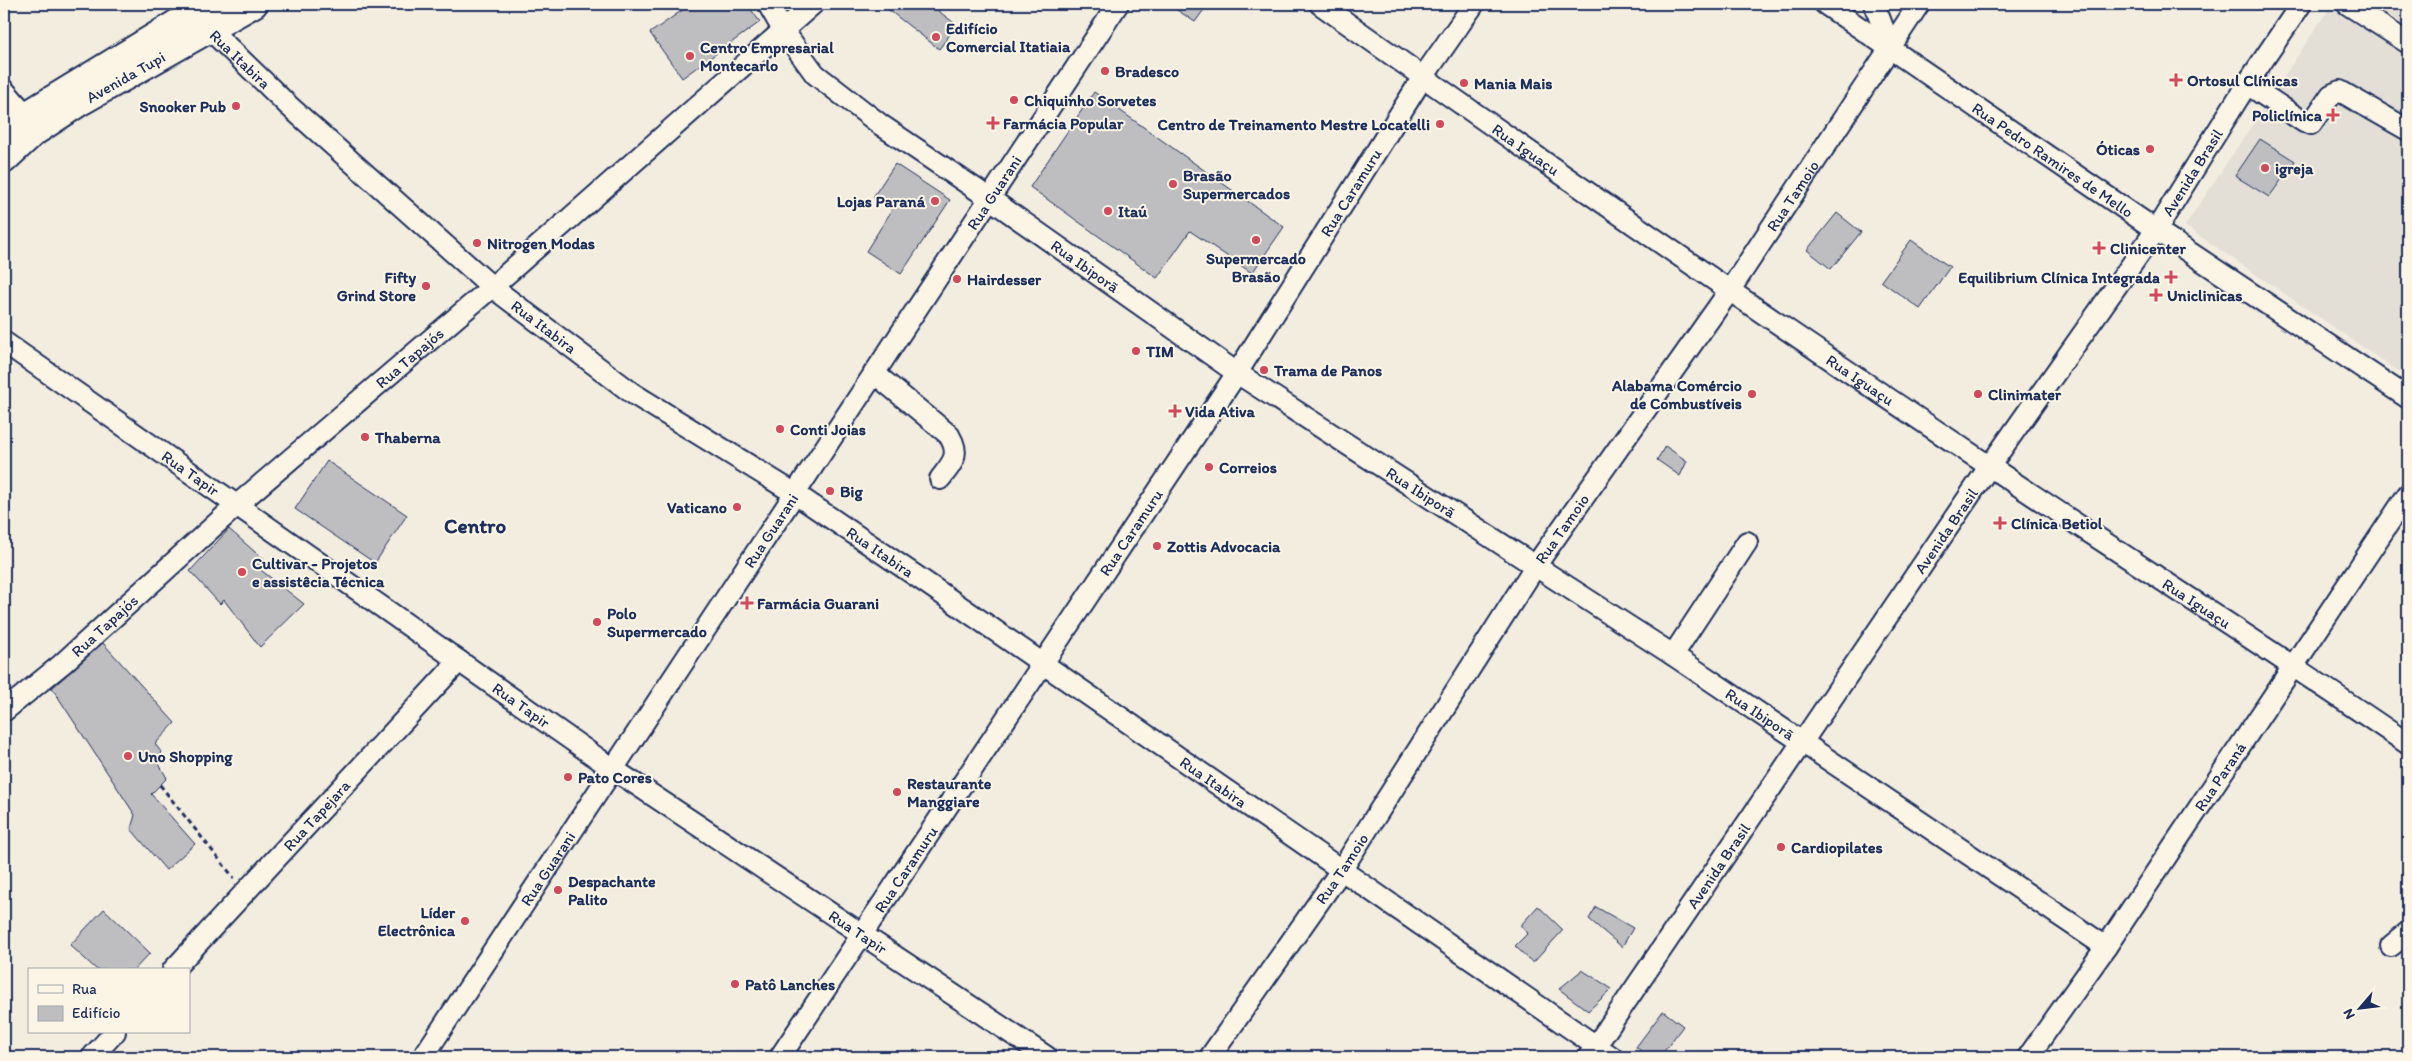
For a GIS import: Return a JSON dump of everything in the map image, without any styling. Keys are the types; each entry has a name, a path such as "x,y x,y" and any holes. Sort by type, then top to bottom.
{"main road":[{"name":"Avenida Tupi","path":"4,133 26,115 199,12 254,4"},
{"name":"Avenida Tupi","path":"4,160 32,134 79,103 199,12"}],"street":[{"name":"Rua Ibiporã","path":"768,4 782,30 815,74 881,125 989,198 1237,373 1673,655 2106,946"},
{"name":"Rua Tapajós","path":"4,712 62,664 238,504 492,287 813,4"},
{"name":"Rua Guarani","path":"423,1057 1118,4"},
{"name":"Rua Iguaçu","path":"1320,4 1636,227 1990,466 2294,666 2408,744"},
{"name":"Rua Caramuru","path":"780,1057 1042,662 1237,373 1423,77 1474,4"},
{"name":"Rua Pedro Ramires de Mello","path":"1825,4 2156,230 2408,398"},
{"path":"1874,4 1891,48"},
{"name":"Rua Tamoio","path":"1210,1057 1342,869 1536,565 1730,290 1919,4"},
{"name":"Avenida Brasil","path":"1591,1052 1990,466 2156,230 2247,84 2301,4"},
{"path":"2346,4 2408,43"},
{"name":"Rua Itabira","path":"199,12 289,106 492,287 632,393 794,494 1042,662 1342,869 1591,1052 1612,1057"},
{"path":"2247,84 2304,122 2311,124 2331,95 2340,91 2408,130"},
{"path":"4,90 26,115"},
{"name":"Rua Tapir","path":"4,342 238,504 612,768 1047,1057"},
{"path":"874,373 949,435 956,446 954,460 940,479"},
{"name":"Rua Paraná","path":"2028,1057 2106,946 2408,494"},
{"path":"1673,655 1747,542"},
{"name":"Rua Tapejara","path":"175,968 459,661"},
{"path":"2390,946 2408,932"},
{"path":"92,1057 113,1034"}],"path":[{"path":"160,785 246,892"}],"shaded area":[{"name":"Policlínica","path":"2332,4 2408,4 2408,378 2185,226"}],"building":[{"name":"Centro Empresarial Montecarlo","path":"691,4 747,4 760,22 682,78 650,33"},
{"name":"Edifício Comercial Itatiaia","path":"881,4 929,4 957,25 939,49"},
{"path":"1168,4 1208,4 1195,22"},
{"name":"Brasão Supermercados","path":"1094,92 1284,227 1252,273 1190,231 1157,278 1030,187"},
{"name":"igreja","path":"2260,139 2295,161 2269,197 2235,176"},
{"path":"895,164 950,200 901,274 866,251 892,210 873,197"},
{"path":"1837,213 1861,232 1831,269 1807,250"},
{"path":"1911,240 1950,267 1920,309 1881,281"},
{"path":"1665,446 1687,461 1680,476 1657,460"},
{"path":"327,461 407,515 375,563 295,509"},
{"path":"229,529 264,560 257,567 304,604 260,647 224,600 220,604 190,571"},
{"name":"Uno Shopping","path":"103,643 175,723 155,744 162,753 156,759 167,778 151,794 195,844 166,870 131,829 135,815 52,688"},
{"path":"1538,906 1563,930 1533,963 1515,946 1528,933 1520,926"},
{"path":"1596,907 1633,928 1622,947 1589,919"},
{"path":"104,909 150,953 136,968 95,968 70,945"},
{"path":"1582,970 1612,989 1588,1011 1559,989"},
{"path":"1663,1011 1683,1026 1660,1057 1649,1057 1636,1047"}],"place":[{"name":"Edifício Comercial Itatiaia","path":"936,37"},
{"name":"Centro Empresarial Montecarlo","path":"690,56"},
{"name":"Bradesco","path":"1105,71"},
{"name":"Ortosul Clínicas","path":"2176,80"},
{"name":"Mania Mais","path":"1464,83"},
{"name":"Chiquinho Sorvetes","path":"1014,100"},
{"name":"Snooker Pub","path":"236,106"},
{"name":"Policlínica","path":"2333,115"},
{"name":"Farmácia Popular","path":"993,123"},
{"name":"Centro de Treinamento Mestre Locatelli","path":"1440,124"},
{"name":"Óticas","path":"2150,149"},
{"name":"igreja","path":"2265,168"},
{"name":"Brasão Supermercados","path":"1173,184"},
{"name":"Lojas Paraná","path":"935,201"},
{"name":"Itaú","path":"1108,211"},
{"name":"Supermercado Brasão","path":"1256,240"},
{"name":"Nitrogen Modas","path":"477,243"},
{"name":"Clinicenter","path":"2099,248"},
{"name":"Equilibrium Clínica Integrada","path":"2171,277"},
{"name":"Hairdesser","path":"957,279"},
{"name":"Fifty Grind Store","path":"426,286"},
{"name":"Uniclinicas","path":"2156,295"},
{"name":"TIM","path":"1136,351"},
{"name":"Trama de Panos","path":"1264,370"},
{"name":"Alabama Comércio de Combustíveis","path":"1752,394"},
{"name":"Clinimater","path":"1978,394"},
{"name":"Vida Ativa","path":"1175,411"},
{"name":"Conti Joias","path":"780,429"},
{"name":"Thaberna","path":"365,437"},
{"name":"Correios","path":"1209,467"},
{"name":"Big","path":"830,491"},
{"name":"Vaticano","path":"737,507"},
{"name":"Clínica Betiol","path":"2000,523"},
{"name":"Zottis Advocacia","path":"1157,546"},
{"name":"Cultivar - Projetos e assistêcia Técnica","path":"242,572"},
{"name":"Farmácia Guarani","path":"747,603"},
{"name":"Polo Supermercado","path":"597,622"},
{"name":"Uno Shopping","path":"128,756"},
{"name":"Pato Cores","path":"568,777"},
{"name":"Restaurante Manggiare","path":"897,792"},
{"name":"Cardiopilates","path":"1781,847"},
{"name":"Despachante Palito","path":"558,890"},
{"name":"Líder Electrônica","path":"465,921"},
{"name":"Patô Lanches","path":"735,984"}],"district":[{"name":"Centro","path":"475,525"}]}
